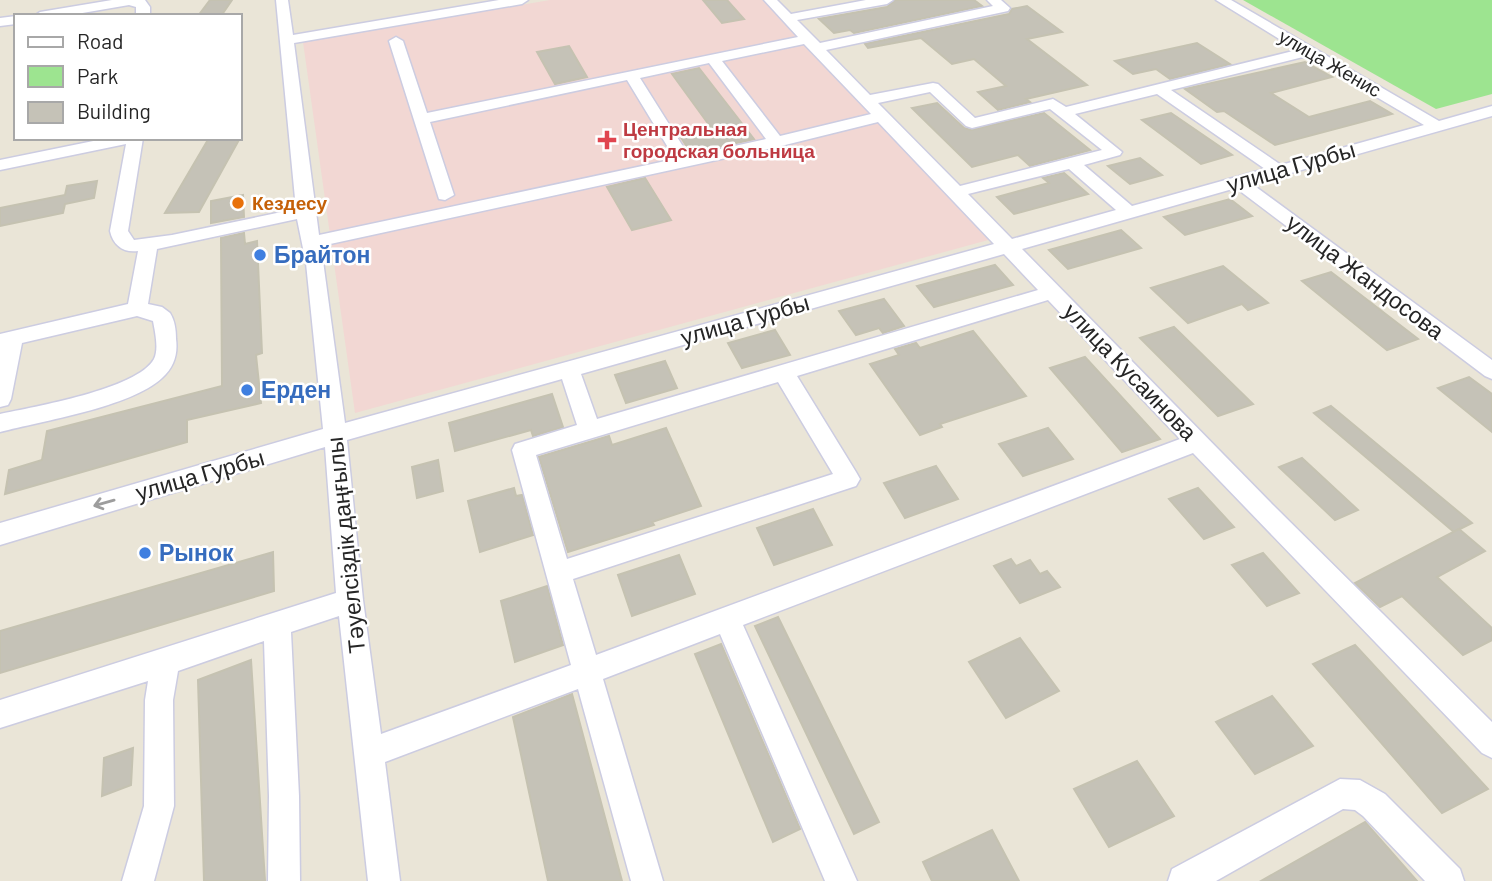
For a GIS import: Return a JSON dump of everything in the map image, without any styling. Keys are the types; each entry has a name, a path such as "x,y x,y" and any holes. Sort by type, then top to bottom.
{"street":[{"name":"Тәуелсіздік даңғылы","path":"282,0 384,881"},
{"name":"улица Кусаинова","path":"770,0 1492,743"},
{"path":"788,18 840,4 887,0"},
{"path":"421,120 631,75 1003,9 993,0"},
{"name":"улица Женис","path":"1222,0 1437,126"},
{"path":"48,14 95,3 130,1 140,3 143,14"},
{"path":"287,40 515,1"},
{"path":"396,41 445,195"},
{"path":"1063,112 1308,51"},
{"path":"713,60 777,142"},
{"path":"631,75 685,162"},
{"path":"868,100 933,87 972,123 1053,104 1114,152 957,192"},
{"path":"1159,89 1278,170"},
{"name":"улица Гурбы","path":"0,534 334,435 1492,111"},
{"path":"311,242 777,142 883,116"},
{"path":"0,164 124,140"},
{"path":"134,140 119,231 121,239 130,246 148,246 305,212"},
{"path":"1072,163 1129,212"},
{"name":"улица Жандосова","path":"1238,182 1492,371"},
{"path":"137,309 148,246"},
{"path":"648,881 523,450 1053,292"},
{"path":"0,399 6,340 137,309 155,312 163,318 165,360 157,372 146,380 116,393 0,423"},
{"path":"569,370 590,430"},
{"path":"558,573 848,479 783,372"},
{"path":"368,753 1197,442"},
{"path":"0,714 350,600"},
{"path":"727,619 841,881"},
{"path":"278,624 284,881"},
{"path":"138,881 159,806 159,700 166,662"},
{"path":"1184,881 1340,794 1360,795 1374,805 1448,881"}],"shaded area":[{"name":"Центральная городская больница","path":"550,0 764,0 992,239 355,413 303,42"}],"green space":[{"path":"1243,0 1492,0 1492,94 1436,109"}],"building":[{"path":"210,0 232,0 222,14 200,14"},
{"path":"703,0 727,0 744,19 722,23"},
{"path":"895,0 974,0 982,6 854,33 850,30 834,33 819,19 887,7"},
{"path":"1027,6 1062,32 1027,39 1087,85 1026,99 1030,102 998,110 978,92 1006,86 974,59 952,64 921,38 868,48 865,44 1009,14 1012,9"},
{"path":"1197,43 1230,64 1170,79 1156,69 1133,74 1115,61"},
{"path":"569,46 587,77 555,84 537,52"},
{"path":"1305,62 1332,77 1271,93 1309,117 1370,101 1392,114 1275,145 1224,111 1217,112 1185,89"},
{"path":"699,68 754,139 691,153 680,136 712,129 672,74"},
{"path":"937,103 964,128 971,130 1044,113 1090,150 1030,166 1018,155 972,167 912,108"},
{"path":"1171,113 1232,155 1201,164 1142,120"},
{"path":"208,140 239,140 199,212 165,213"},
{"path":"1140,158 1162,175 1130,184 1108,166"},
{"path":"1064,173 1088,194 1014,214 997,197 1049,183 1043,178"},
{"path":"645,178 671,220 632,230 607,187"},
{"path":"97,181 94,198 65,204 63,213 0,226 0,208 65,195 67,186"},
{"path":"243,195 244,217 211,223 211,201"},
{"path":"1230,199 1252,216 1185,235 1164,217"},
{"path":"1121,230 1141,248 1068,269 1049,250"},
{"path":"244,233 245,244 257,241 262,353 256,355 261,403 187,420 187,442 5,494 9,470 42,460 47,431 222,386 221,238"},
{"path":"995,265 1013,285 934,307 917,286"},
{"path":"1223,266 1268,303 1248,310 1242,304 1188,323 1151,288"},
{"path":"1331,272 1418,339 1387,350 1302,281"},
{"path":"884,299 904,326 883,333 879,328 856,335 839,311"},
{"path":"1174,327 1253,404 1218,416 1140,338"},
{"path":"775,330 790,355 742,368 728,343"},
{"path":"973,331 1026,396 940,424 942,427 920,435 870,364 899,355 895,349 916,343 920,348"},
{"path":"1085,357 1160,439 1122,452 1050,368"},
{"path":"665,361 677,388 626,403 615,375"},
{"path":"1469,377 1492,394 1492,432 1438,388"},
{"path":"552,394 563,427 533,436 531,430 455,451 449,423"},
{"path":"1331,406 1472,523 1454,532 1314,413"},
{"path":"666,428 701,506 652,522 654,525 568,552 539,457 609,436 612,445"},
{"path":"1048,428 1073,459 1023,476 999,444"},
{"path":"1302,458 1358,510 1335,520 1279,467"},
{"path":"438,460 443,491 417,498 412,467"},
{"path":"936,466 958,499 905,518 884,483"},
{"path":"514,488 516,496 522,495 533,535 480,552 468,501"},
{"path":"1198,488 1234,527 1204,539 1169,499"},
{"path":"813,509 832,545 774,565 757,528"},
{"path":"1459,529 1485,551 1437,577 1492,628 1492,640 1463,655 1402,596 1380,607 1355,583"},
{"path":"273,552 274,591 0,673 0,631"},
{"path":"1263,553 1299,593 1267,606 1232,565"},
{"path":"679,555 695,594 632,616 618,575"},
{"path":"1011,559 1016,566 1030,560 1040,574 1047,571 1060,587 1020,603 994,566"},
{"path":"547,586 563,645 515,662 501,601"},
{"path":"778,617 879,822 854,834 755,626"},
{"path":"1020,638 1059,691 1006,718 969,662"},
{"path":"721,644 800,829 773,842 695,654"},
{"path":"1355,645 1488,789 1442,813 1313,664"},
{"path":"251,660 265,881 204,881 198,680"},
{"path":"572,694 622,881 548,881 513,717"},
{"path":"1272,696 1313,746 1255,774 1216,722"},
{"path":"133,748 131,785 102,796 104,758"},
{"path":"1137,761 1174,816 1109,847 1074,789"},
{"path":"1365,822 1417,881 1261,881"},
{"path":"992,830 1019,881 932,881 923,862"}],"place":[{"name":"Центральная городская больница","path":"607,140"},
{"name":"Кездесу","path":"238,203"},
{"name":"Брайтон","path":"260,255"},
{"name":"Ерден","path":"247,390"},
{"name":"Рынок","path":"145,553"}]}
